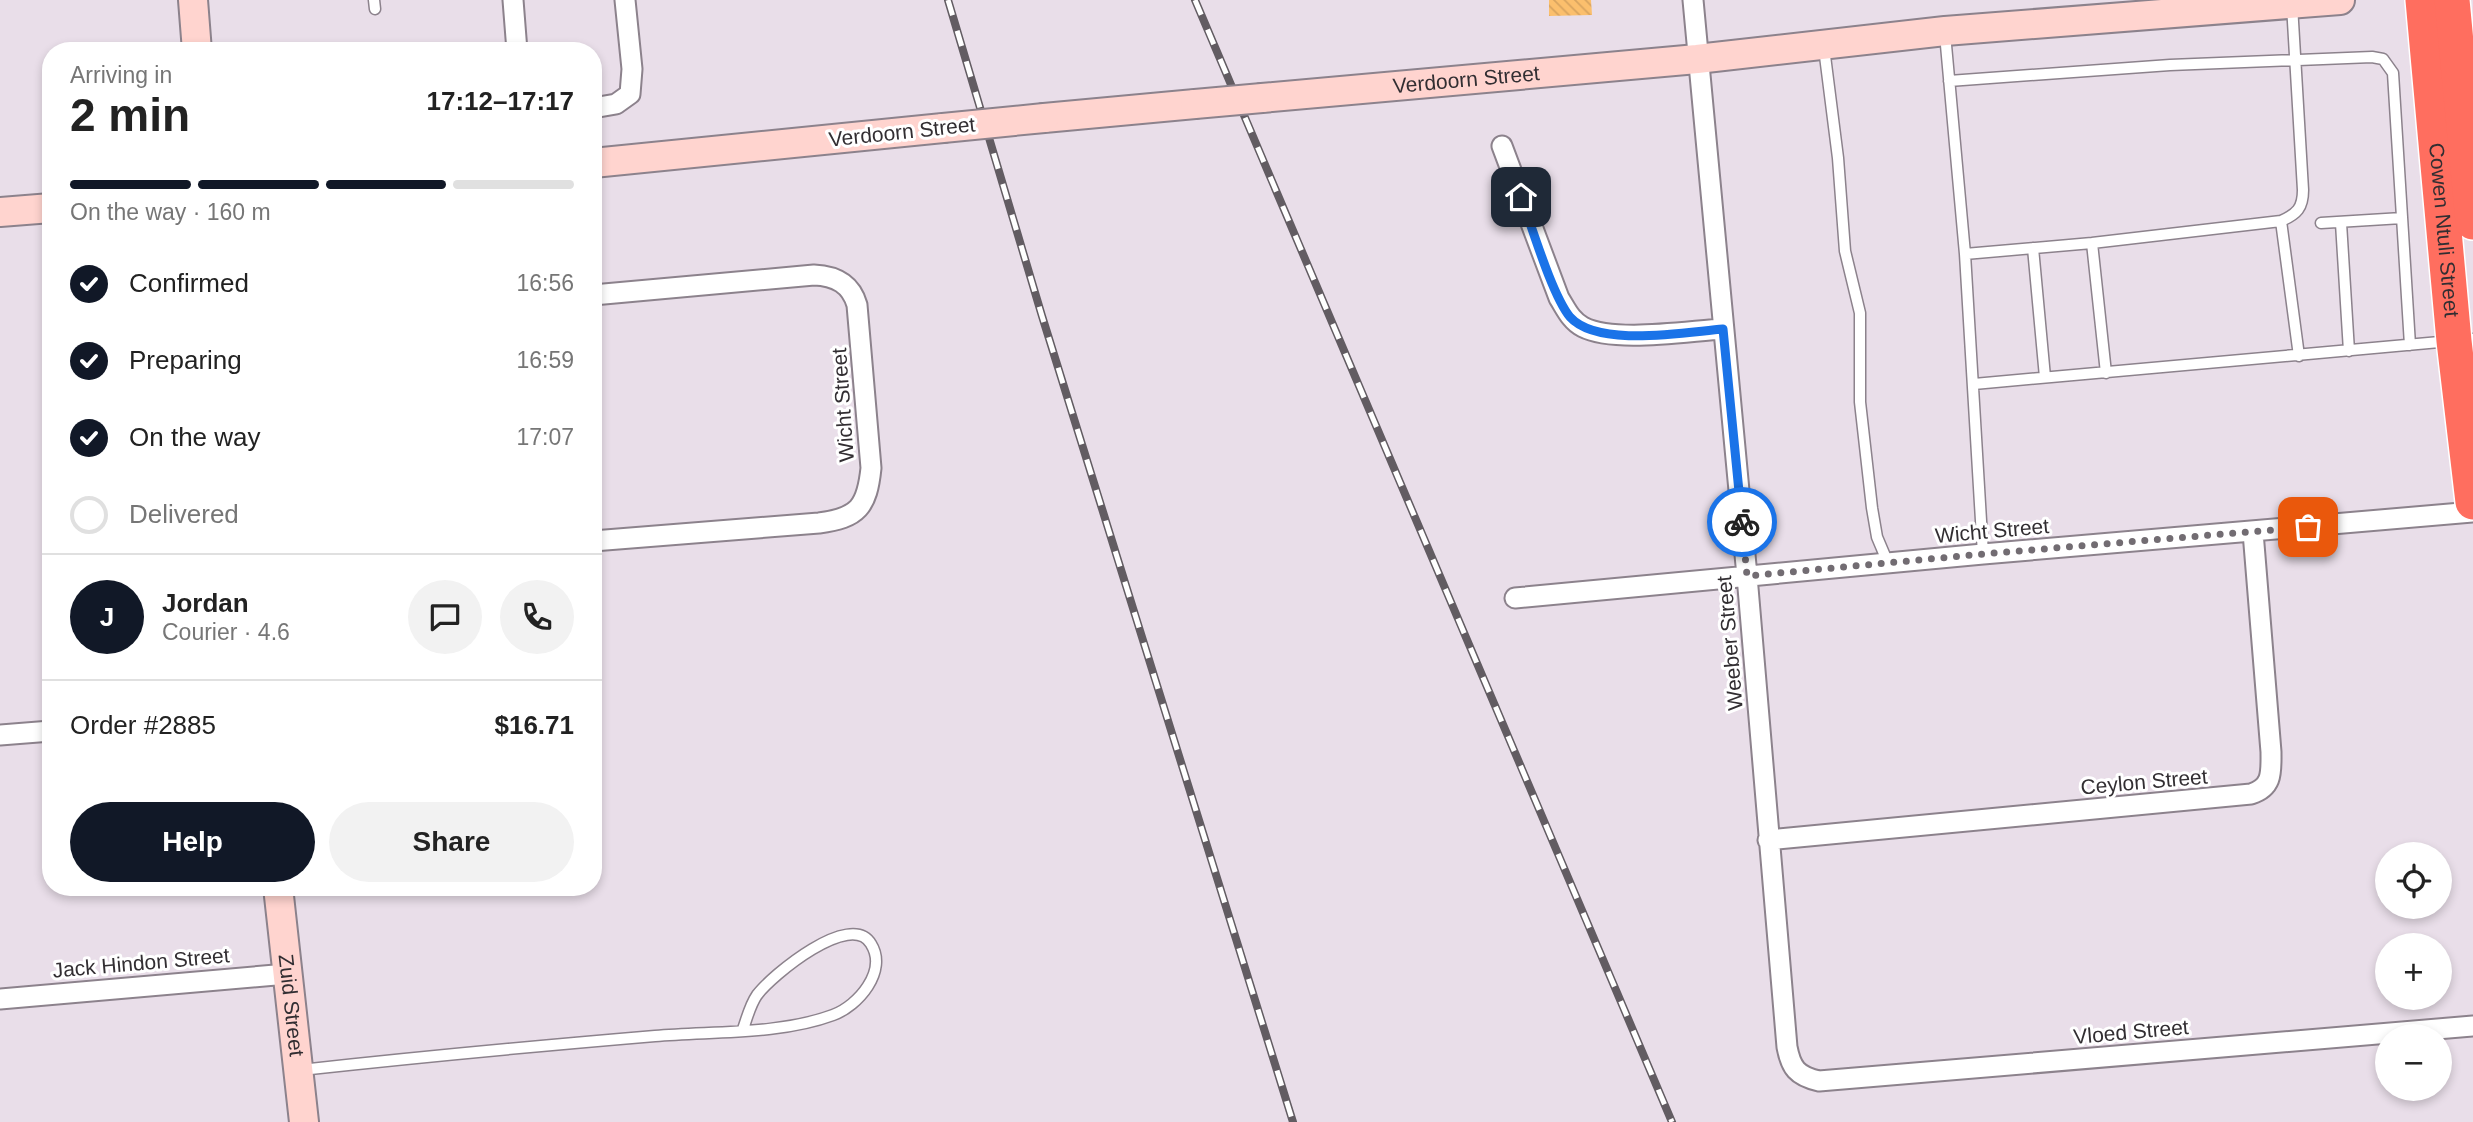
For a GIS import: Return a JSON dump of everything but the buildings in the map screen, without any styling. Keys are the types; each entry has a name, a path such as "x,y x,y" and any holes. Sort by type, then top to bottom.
{"highway":[{"name":"Cowen Ntuli Street","path":"2423,0 2464,340 2473,502"},
{"name":"Cowen Ntuli Street","path":"2452,0 2473,222"}],"street":[{"path":"193,0 196,42"},
{"path":"513,0 516,42"},
{"path":"602,106 616,104 630,94 632,69 625,0"},
{"name":"Weeber Street","path":"1693,0 1747,576 1787,1047 1795,1072"},
{"name":"Verdoorn Street","path":"602,162 1697,58 2207,5 2292,5 2340,0"},
{"path":"1502,146 1559,298 1570,317 1582,326 1617,335 1723,329"},
{"path":"0,212 42,209"},
{"name":"Wicht Street","path":"602,294 814,275 829,276 843,282 853,293 857,305 871,468 869,485 862,504 857,511 844,519 602,540"},
{"name":"Wicht Street","path":"1515,598 2473,512"},
{"name":"Ceylon Street","path":"1768,840 2251,794 2266,788 2270,780 2271,752 2253,532"},
{"path":"0,735 42,731"},
{"name":"Zuid Street","path":"279,896 304,1122"},
{"name":"Jack Hindon Street","path":"0,999 287,974"},
{"name":"Vloed Street","path":"1795,1072 1805,1078 1819,1081 2473,1026"}],"lane":[{"path":"1965,254 2092,243 2281,221 2295,215 2301,208 2303,199 2292,5"},
{"path":"1945,31 1965,254 1983,554"},
{"path":"1824,44 1838,158 1845,251 1860,313 1860,402 1872,508 1877,537 1888,563"},
{"path":"1949,81 2170,65 2372,57 2383,59 2393,73 2410,345"},
{"path":"2321,223 2402,218"},
{"path":"2281,221 2299,356"},
{"path":"2341,223 2349,351"},
{"path":"2092,243 2106,373"},
{"path":"2033,248 2045,377"},
{"path":"1973,384 2464,340"},
{"path":"298,1071 481,1050 790,1026 812,1021 836,1014 854,1004 866,988 875,968 874,949 870,941 865,937 843,935 809,952 757,995 743,1029"}],"railway":[{"path":"948,0 1042,316 1293,1122"},
{"path":"1195,0 1672,1122"}],"way so far":[{"path":"1742,522 1747,576 2308,527"}],"route":[{"path":"1521,197 1559,298 1570,317 1582,326 1617,335 1723,329 1742,522"}]}
